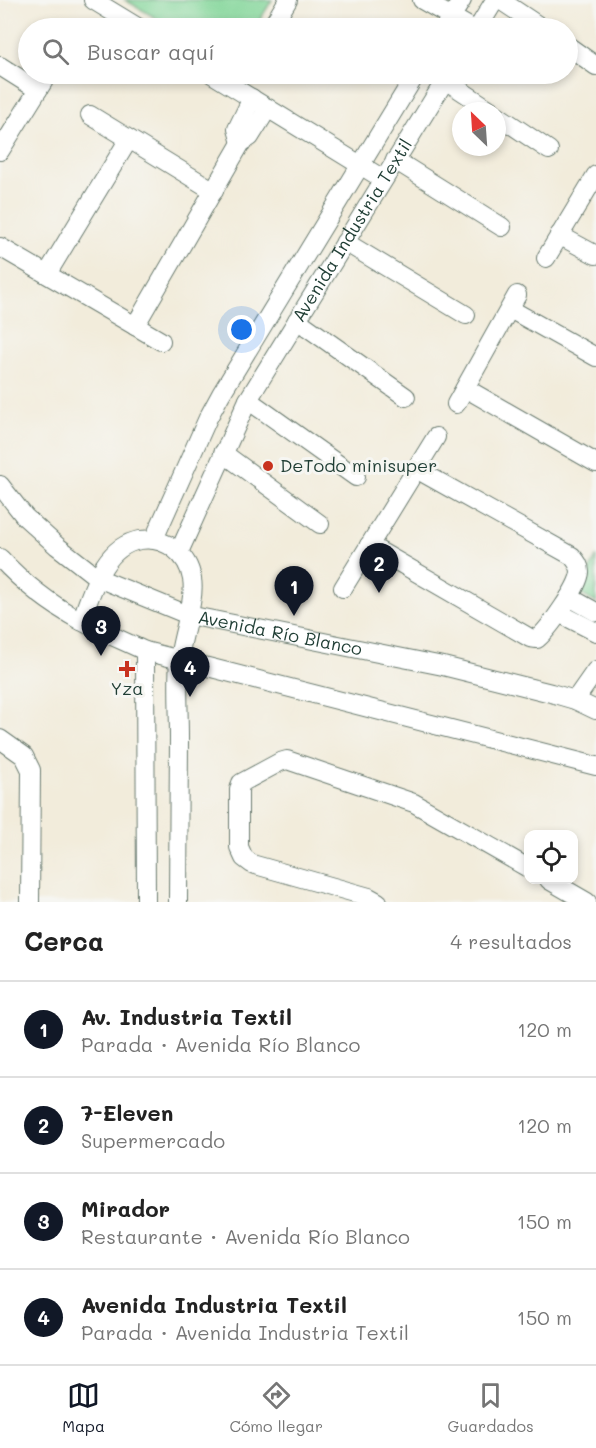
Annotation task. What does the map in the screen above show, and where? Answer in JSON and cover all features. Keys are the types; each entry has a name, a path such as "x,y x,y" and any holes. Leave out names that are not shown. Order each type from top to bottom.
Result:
{"street":[{"path":"93,0 123,18"},
{"path":"277,18 288,0"},
{"path":"422,0 442,18"},
{"path":"451,18 462,0"},
{"path":"485,18 498,0 526,18"},
{"path":"578,54 596,66"},
{"path":"0,66 18,77"},
{"path":"28,84 38,90"},
{"path":"0,151 42,84"},
{"path":"243,84 260,103 383,179"},
{"name":"Avenida Industria Textil","path":"154,540 220,394 410,84"},
{"name":"Avenida Industria Textil","path":"179,552 248,400 443,84"},
{"path":"456,84 480,102"},
{"path":"135,326 241,143 250,137 260,103"},
{"path":"90,115 214,191"},
{"path":"506,121 549,150"},
{"path":"47,274 129,139"},
{"path":"395,160 502,227"},
{"path":"546,258 596,175"},
{"path":"559,235 596,255"},
{"path":"345,242 466,315"},
{"path":"0,247 161,341"},
{"path":"596,357 514,302 461,396 596,463"},
{"path":"297,320 406,397"},
{"path":"248,400 357,477"},
{"path":"343,588 436,437"},
{"path":"223,453 320,525"},
{"path":"369,545 530,639 537,639 543,634 569,597 580,574 579,564 572,556 416,469"},
{"name":"Avenida Río Blanco","path":"0,485 33,524 98,578 188,615 443,666 551,693 575,700 596,710"},
{"path":"81,621 107,561 121,547 138,540 154,540 179,552 187,564 192,580 192,598 179,660 178,902"},
{"path":"0,558 12,572 45,598 81,621 145,651 596,766"},
{"path":"569,597 596,612"},
{"path":"559,613 596,632"},
{"path":"145,651 146,902"},
{"path":"575,700 596,670"},
{"path":"0,739 24,756 31,770 30,902"},
{"path":"378,902 369,897 252,864 244,858 239,847 238,790 241,783 287,760 414,803 524,866"},
{"path":"557,884 587,902"}],"green space":[{"path":"125,0 272,0 261,18 156,18"},
{"path":"596,556 596,603 577,592"}],"place":[{"name":"DeTodo minisuper","path":"268,466"},
{"name":"7-Eleven","path":"379,593"},
{"name":"Av. Industria Textil","path":"294,616"},
{"name":"Mirador","path":"101,656"},
{"name":"Yza","path":"127,669"},
{"name":"Avenida Industria Textil","path":"190,697"}]}
